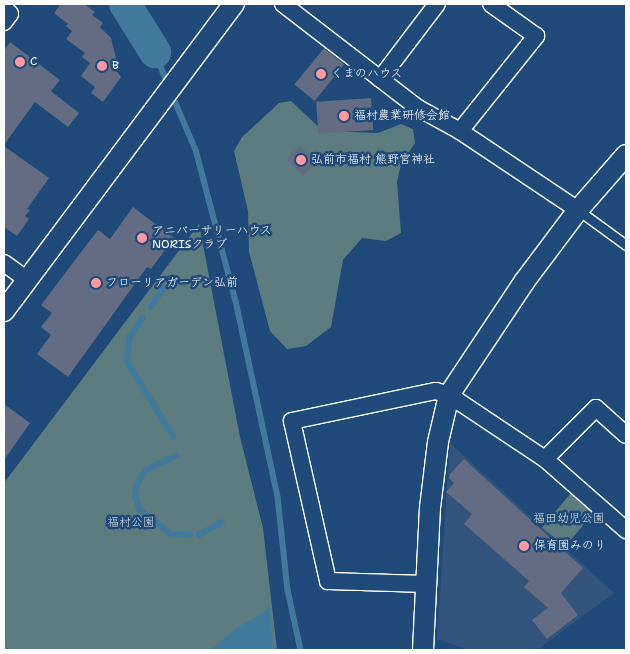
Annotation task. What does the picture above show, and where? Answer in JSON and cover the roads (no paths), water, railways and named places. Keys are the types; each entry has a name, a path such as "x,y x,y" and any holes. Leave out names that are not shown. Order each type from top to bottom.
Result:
{"street":[{"path":"4,311 234,4"},
{"path":"283,4 418,108 460,131 578,210"},
{"path":"380,79 437,4"},
{"path":"460,131 536,36 491,4"},
{"path":"4,7 10,14 4,22"},
{"path":"427,649 426,584 430,508 438,442 449,395 524,282 578,210 626,155"},
{"path":"4,263 27,280"},
{"path":"426,584 328,581 292,421 436,391 449,395 546,459 626,530"},
{"path":"546,459 596,408 626,435"}],"lane":[{"path":"578,210 626,245"}],"waterway":[{"path":"125,4 155,52"},
{"path":"155,52 168,85"},
{"path":"172,94 196,150 236,301 278,497 288,590 301,650"},
{"path":"151,307 163,289"},
{"path":"143,318 130,338 127,361 174,437"},
{"path":"177,456 145,471 136,489 136,498 140,509 171,534 190,535"},
{"path":"199,535 222,522"}],"place":[{"name":"C","path":"20,62"},
{"name":"B","path":"102,66"},
{"name":"くまのハウス","path":"321,74"},
{"name":"福村農業研修会館","path":"344,116"},
{"name":"弘前市福村 熊野宮神社","path":"301,160"},
{"name":"アニバーサリーハウス NORISクラブ","path":"142,238"},
{"name":"フローリアガーデン弘前","path":"96,283"},
{"name":"保育園みのり","path":"524,546"}],"park label":[{"name":"福田幼児公園","path":"569,519"},
{"name":"福村公園","path":"131,523"}]}
